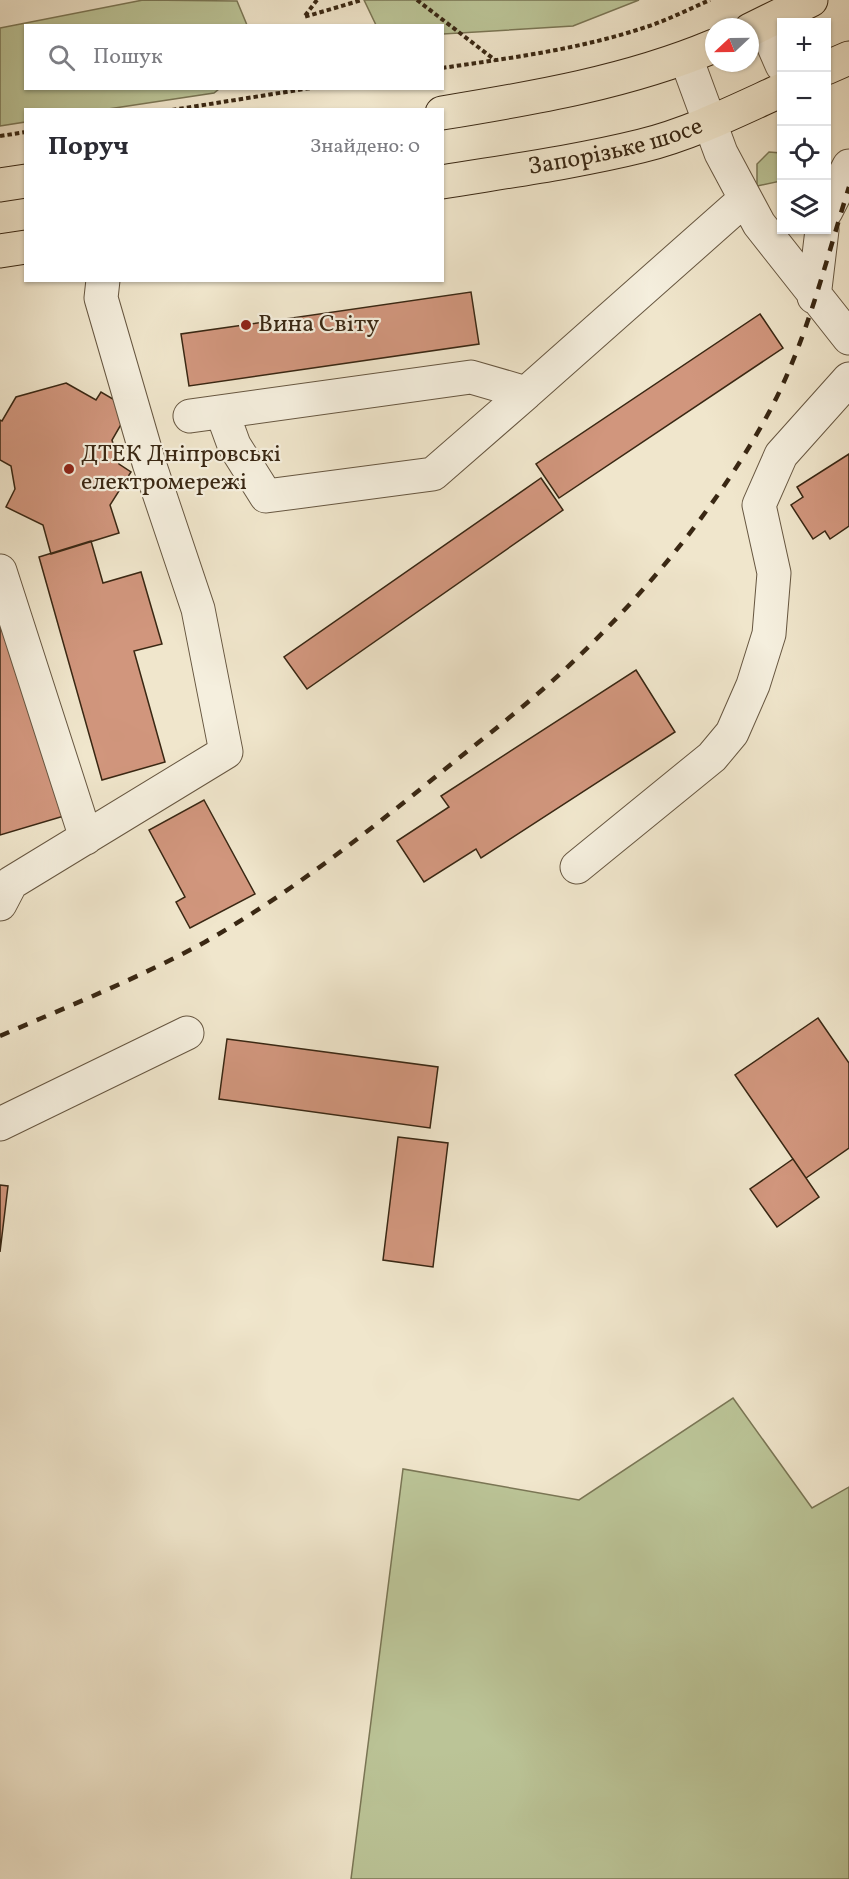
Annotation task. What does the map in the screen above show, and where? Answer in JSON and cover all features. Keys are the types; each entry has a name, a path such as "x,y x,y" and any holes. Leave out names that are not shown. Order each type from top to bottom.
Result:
{"main road":[{"path":"759,26 811,0"},
{"path":"444,113 543,96 700,52"},
{"path":"831,66 849,58"},
{"name":"Запорізьке шосе","path":"444,182 557,164 643,146 709,124 777,92"},
{"path":"0,185 24,181"},
{"path":"0,251 24,247"}],"street":[{"path":"759,30 777,57"},
{"path":"700,52 709,124 745,199 759,224 814,297 849,338"},
{"path":"831,197 849,166"},
{"path":"526,393 471,377 206,414 234,445 266,496 434,474 526,393 745,199"},
{"path":"814,297 822,234"},
{"path":"0,904 11,883 226,752 198,609 149,463 101,298 103,282"},
{"path":"577,867 712,757 732,733 753,685 769,634 774,573 759,505 781,455 849,379"},
{"path":"0,571 86,838"},
{"path":"0,1124 187,1033"}],"path":[{"path":"317,0 304,17 362,0"},
{"path":"417,0 496,60"},
{"path":"444,68 496,60 647,27 710,0"},
{"path":"185,108 298,90"},
{"path":"0,136 24,132"}],"green space":[{"path":"143,0 237,1 247,24 24,24 24,90 218,90 214,93 115,108 24,108 24,122 0,126 0,28"},
{"path":"364,0 639,0 573,26 444,34 444,24 376,24"},
{"path":"769,152 777,153 777,182 757,186 757,164"},
{"path":"733,1398 812,1508 849,1487 849,1879 351,1879 403,1469 579,1500"}],"building":[{"path":"471,292 479,344 189,386 181,334"},
{"path":"760,314 783,348 559,498 536,464"},
{"name":"ДТЕК Дніпровські електромережі","path":"66,383 96,400 101,392 130,409 112,440 119,464 131,472 110,505 119,533 51,554 43,525 6,507 15,489 11,466 0,460 0,420 2,421 16,397"},
{"path":"849,454 849,526 830,539 825,531 813,539 791,505 803,497 797,487"},
{"path":"541,478 563,510 307,689 284,657"},
{"path":"91,541 103,583 141,572 162,644 134,651 165,762 102,780 39,557"},
{"path":"0,621 64,816 0,835"},
{"path":"636,670 675,732 481,858 476,849 424,882 397,841 449,807 441,796"},
{"path":"204,800 255,894 190,928 176,902 185,897 149,830"},
{"path":"818,1018 849,1063 849,1148 806,1178 735,1075"},
{"path":"227,1039 438,1067 430,1128 219,1099"},
{"path":"398,1137 448,1143 433,1267 383,1260"},
{"path":"793,1159 819,1197 777,1227 750,1189"},
{"path":"0,1185 8,1186 0,1252"}],"railway":[{"path":"0,1036 155,968 236,924 296,884 411,797 545,688 578,657 682,544 748,449 781,389 793,361 823,274 849,187"}],"place":[{"name":"Вина Світу","path":"246,325"},
{"name":"ДТЕК Дніпровські електромережі","path":"69,469"}]}
